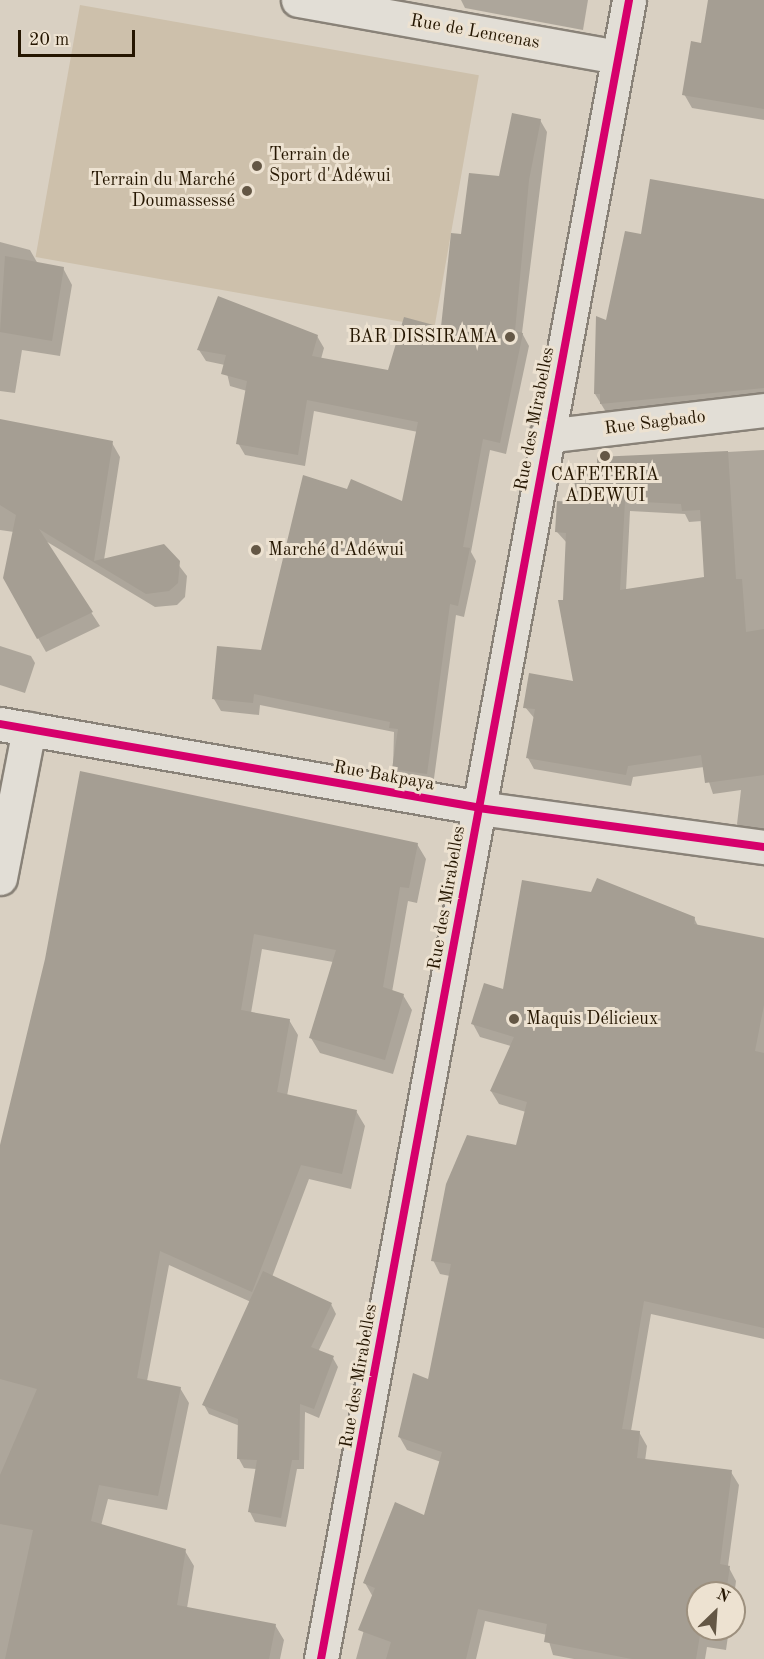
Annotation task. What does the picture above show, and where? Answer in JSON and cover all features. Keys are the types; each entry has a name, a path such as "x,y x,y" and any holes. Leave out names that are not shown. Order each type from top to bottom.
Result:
{"street":[{"name":"Rue de Lencenas","path":"298,0 617,57"},
{"name":"Rue des Mirabelles","path":"321,1659 546,436 629,0"},
{"name":"Rue Sagbado","path":"546,436 764,410"},
{"name":"Rue Bakpaya","path":"14,726 478,808 764,847"},
{"path":"0,878 14,726"}],"shaded area":[{"name":"Terrain de Sport d'Adéwui","path":"80,5 479,75 434,327 36,257"}],"building":[{"path":"708,0 764,0 764,109 682,95 691,41 701,43"},
{"path":"512,113 541,119 529,180 515,331 523,333 500,443 483,439 463,547 470,548 458,606 450,604 427,774 392,769 398,729 389,728 390,722 254,694 253,703 212,699 217,646 261,650 303,475 347,489 351,479 402,501 418,422 307,400 298,455 236,444 247,381 221,374 226,355 197,350 218,296 318,335 312,356 388,370 404,317 441,327 451,233 461,234 469,173 499,176"},
{"path":"650,179 764,199 764,388 600,404 600,394 594,394 596,316 606,320 625,231 641,234"},
{"path":"5,256 64,267 52,341 0,332"},
{"path":"0,419 113,441 94,561 164,544 180,561 178,583 169,591 146,594 39,529 93,612 37,639 3,578 16,515 0,505"},
{"path":"728,451 736,579 742,579 746,632 764,629 764,775 705,783 701,755 628,766 626,775 526,758 535,709 523,708 529,673 573,681 558,600 563,600 566,533 555,532 557,501 574,502 575,468 597,469 597,457","holes":["625,501 681,504 682,511 700,510 704,577 620,590"]},
{"path":"80,771 418,843 409,888 400,887 383,987 404,994 385,1060 309,1038 336,950 254,934 241,1010 290,1019 277,1092 357,1110 342,1174 301,1165 252,1292 160,1251 137,1378 181,1387 158,1496 99,1485 91,1521 186,1549 177,1605 276,1624 269,1659 5,1659 33,1530 0,1524 0,1475 37,1389 0,1379 0,1145 45,959"},
{"path":"597,878 695,917 694,924 764,938 764,1005 755,1051 764,1053 764,1328 644,1301 622,1429 640,1431 637,1458 732,1470 720,1564 730,1566 728,1581 686,1581 686,1641 699,1641 696,1659 632,1659 544,1642 547,1624 478,1609 466,1659 386,1659 391,1642 358,1630 375,1588 363,1583 395,1502 424,1515 442,1452 398,1437 413,1373 428,1379 451,1264 431,1261 446,1184 467,1135 516,1145 527,1102 490,1091 514,1037 471,1024 484,983 503,989 522,880 591,892"},
{"path":"263,1271 332,1303 311,1347 334,1356 314,1409 300,1404 299,1460 292,1460 281,1518 248,1512 257,1460 237,1459 238,1419 202,1405"}],"cycle path":[{"path":"321,1659 629,0"},
{"path":"0,724 479,808 764,847"}],"place":[{"name":"Terrain de Sport d'Adéwui","path":"257,166"},
{"name":"Terrain du Marché Doumassessé","path":"247,191"},
{"name":"BAR DISSIRAMA","path":"510,337"},
{"name":"CAFETERIA ADEWUI","path":"605,456"},
{"name":"Marché d'Adéwui","path":"256,550"},
{"name":"Maquis Délicieux","path":"514,1019"}]}
